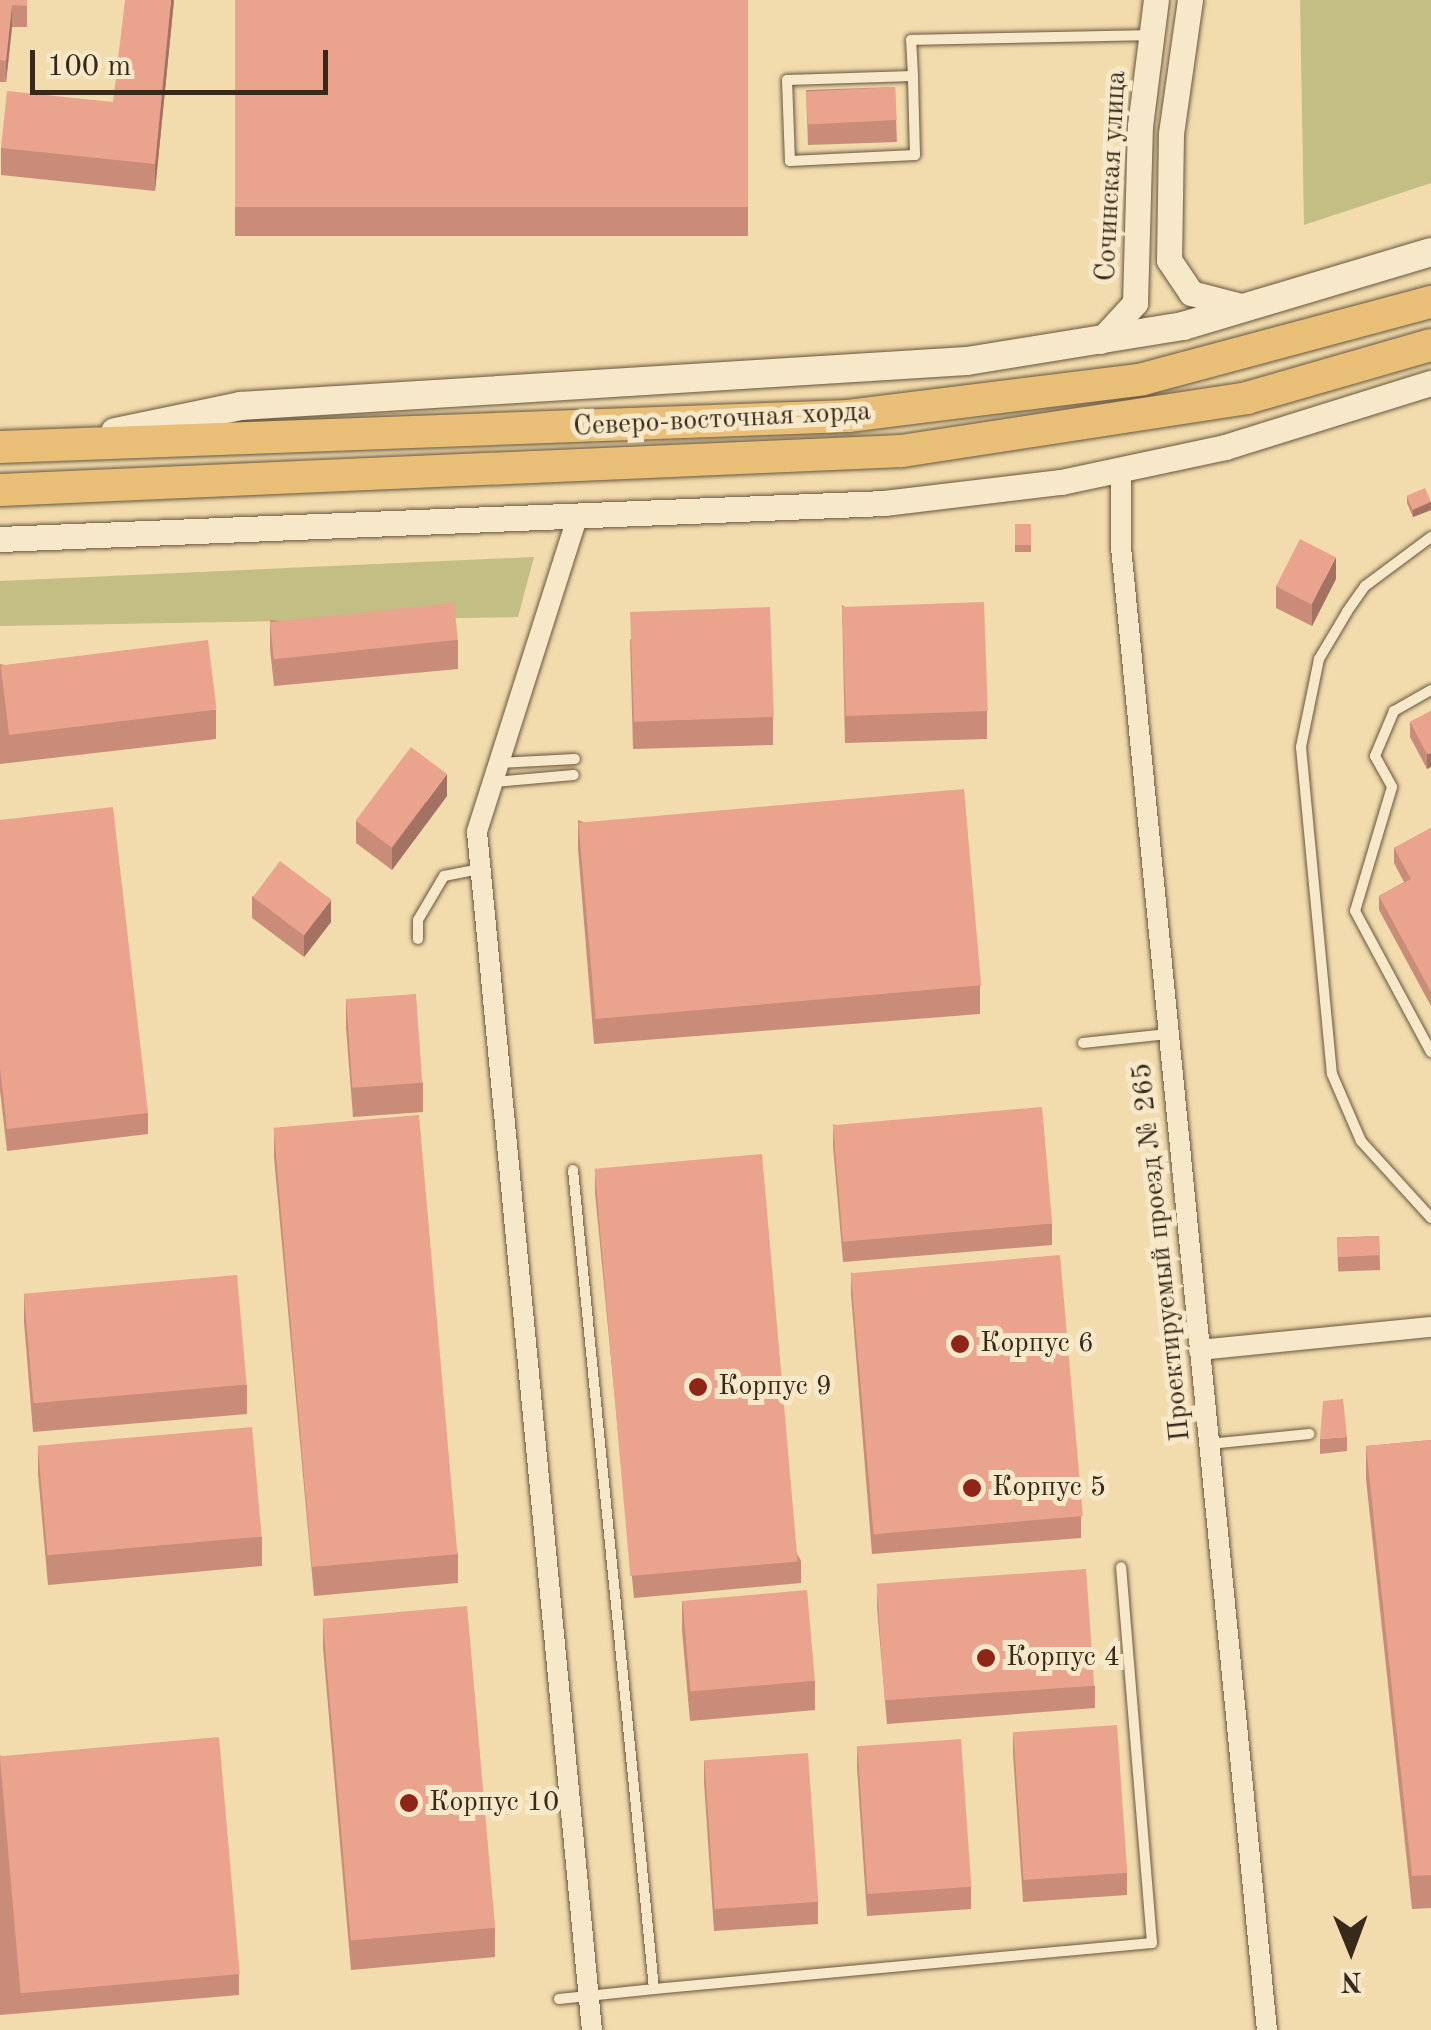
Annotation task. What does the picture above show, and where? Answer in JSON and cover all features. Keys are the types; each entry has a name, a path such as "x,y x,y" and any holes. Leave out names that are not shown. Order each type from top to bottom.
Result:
{"highway":[{"name":"Северо-восточная хорда","path":"0,447 848,416 1143,379 1431,302"},
{"name":"Северо-восточная хорда","path":"0,490 902,450 1247,398 1431,345"}],"main road":[{"path":"57,444 240,406 809,374 1100,341 1256,306 1431,252"}],"street":[{"name":"Сочинская улица","path":"1100,341 1135,302 1156,0"},
{"name":"Сочинская улица","path":"1190,0 1171,134 1169,260 1191,293 1214,305 1256,306"},
{"path":"0,535 577,518 884,503 1121,468 1431,383"},
{"name":"Проектируемый проезд № 265","path":"1121,468 1168,1034 1267,2030"},
{"path":"577,518 477,832 592,2030"},
{"path":"1199,1350 1431,1327"}],"lane":[{"path":"912,76 787,80 790,161 915,155 911,40 1151,35"},
{"path":"1431,537 1365,586 1347,612 1319,659 1302,748 1332,1074 1361,1140 1431,1218"},
{"path":"1431,690 1394,711 1375,756 1392,788 1355,911 1426,1032 1431,1052"},
{"path":"496,772 575,759"},
{"path":"496,772 574,775"},
{"path":"418,939 418,920 444,876 480,869"},
{"path":"1084,1043 1168,1034"},
{"path":"573,1170 654,1989"},
{"path":"1208,1444 1310,1434"},
{"path":"559,1999 1152,1943 1121,1567"}],"shaded area":[{"path":"1300,0 1431,0 1431,183 1304,225"},
{"path":"534,557 518,617 0,626 0,581"}],"building":[{"path":"0,0 27,0 27,6 12,5 6,61 0,60"},
{"path":"125,0 171,0 155,164 1,148 7,91 113,102"},
{"path":"235,0 748,0 748,207 235,207"},
{"path":"895,87 897,120 808,125 806,92"},
{"path":"1425,488 1431,502 1412,510 1407,496"},
{"path":"1015,524 1031,524 1031,545 1015,545"},
{"path":"1300,539 1336,557 1312,604 1276,586"},
{"path":"984,602 988,711 846,716 842,607"},
{"path":"454,603 458,640 274,659 270,622"},
{"path":"770,607 774,717 634,722 630,612"},
{"path":"208,640 217,709 9,735 1,665"},
{"path":"1431,711 1431,753 1427,754 1410,722"},
{"path":"411,747 447,774 392,848 356,820"},
{"path":"964,789 981,985 596,1019 578,823"},
{"path":"113,807 148,1113 7,1129 0,1068 0,820"},
{"path":"1431,828 1431,992 1379,896 1411,879 1394,848"},
{"path":"280,861 331,900 304,935 253,897"},
{"path":"416,994 422,1083 352,1088 346,999"},
{"path":"1042,1107 1052,1224 843,1242 833,1125"},
{"path":"419,1115 457,1554 312,1567 274,1128"},
{"name":"Корпус 9","path":"762,1154 798,1561 630,1576 595,1169"},
{"path":"1379,1236 1380,1255 1338,1257 1337,1238"},
{"path":"1060,1255 1083,1516 874,1534 851,1273"},
{"path":"237,1275 247,1385 33,1403 24,1294"},
{"path":"1343,1399 1347,1437 1320,1439 1323,1401"},
{"path":"252,1427 262,1537 47,1555 38,1446"},
{"path":"1431,1440 1431,1875 1412,1876 1366,1446"},
{"name":"Корпус 4","path":"1086,1569 1094,1686 885,1700 877,1584"},
{"path":"807,1590 815,1681 690,1692 682,1601"},
{"name":"Корпус 10","path":"467,1606 495,1928 351,1940 323,1619"},
{"path":"1117,1725 1127,1873 1024,1880 1013,1732"},
{"path":"219,1737 240,1974 21,1993 0,1756"},
{"path":"961,1739 971,1887 868,1894 857,1746"},
{"path":"808,1753 818,1902 715,1909 704,1760"}],"place":[{"name":"Корпус 6","path":"960,1344"},
{"name":"Корпус 9","path":"698,1387"},
{"name":"Корпус 5","path":"972,1488"},
{"name":"Корпус 4","path":"986,1658"},
{"name":"Корпус 10","path":"409,1803"}]}
